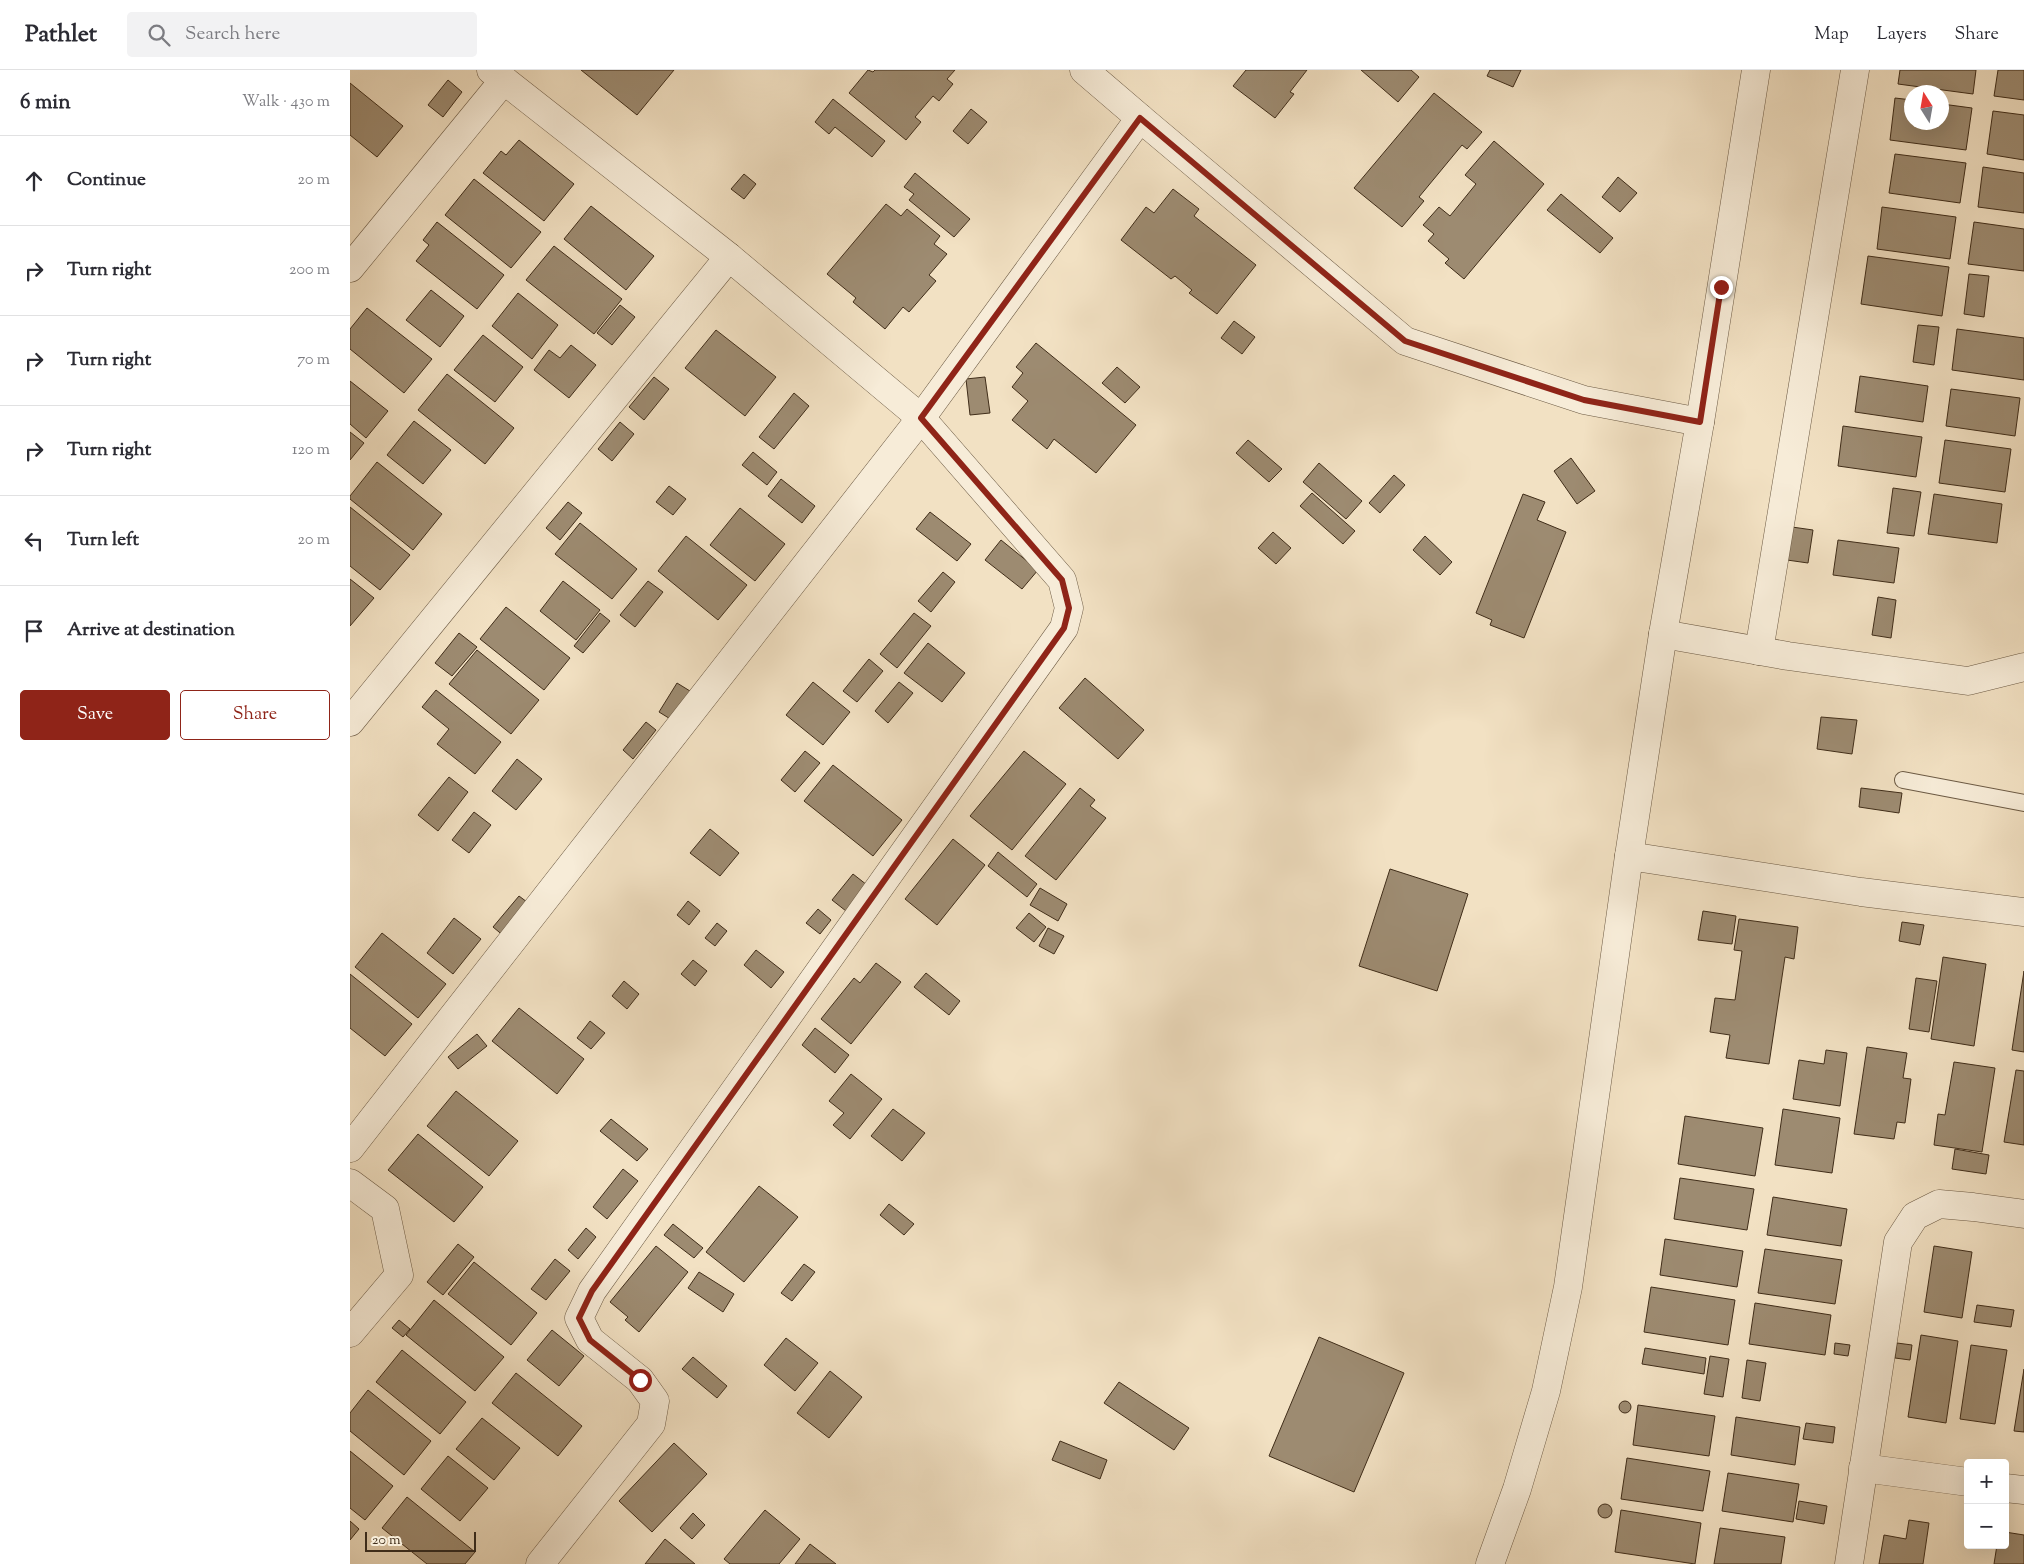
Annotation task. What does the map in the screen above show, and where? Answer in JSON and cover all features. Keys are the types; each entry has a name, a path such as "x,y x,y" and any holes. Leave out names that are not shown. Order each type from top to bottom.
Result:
{"street":[{"path":"1084,70 1405,341 1584,400 1700,422"},
{"path":"1490,1564 1517,1489 1546,1391 1568,1286 1629,856 1663,634 1700,422 1756,70"},
{"path":"1759,651 1855,70"},
{"path":"350,268 497,75 729,257 921,418 1062,580 1069,608 1064,628 592,1291 579,1318 590,1340 640,1380 655,1401 651,1424 540,1564"},
{"path":"350,1148 921,418 1140,118"},
{"path":"350,722 729,257"},
{"path":"1663,634 1759,651 1968,681 2024,667"},
{"path":"1629,856 1861,892 2024,912"},
{"path":"350,1183 385,1209 398,1275 350,1332"},
{"path":"1849,1564 1898,1242 1915,1216 1939,1204 2024,1214"},
{"path":"1863,1468 1964,1481"},
{"path":"2009,1488 2024,1490"}],"lane":[{"path":"1903,780 2024,803"}],"building":[{"path":"581,70 674,70 637,115"},
{"path":"868,70 873,72 875,70 955,70 947,79 953,84 939,101 933,96 915,117 921,122 906,140 849,93"},
{"path":"1246,70 1307,70 1290,92 1294,94 1275,118 1233,86"},
{"path":"1361,70 1411,70 1419,77 1398,102"},
{"path":"1490,70 1521,70 1513,87 1487,76"},
{"path":"1900,70 1976,70 1973,94 1949,91 1949,85 1898,84"},
{"path":"1998,70 2024,70 2024,100 1994,96"},
{"path":"448,80 462,92 443,117 428,105"},
{"path":"350,83 403,126 377,157 350,135"},
{"path":"1434,93 1482,132 1467,149 1462,145 1419,197 1424,201 1402,227 1354,188"},
{"path":"1895,98 1904,99 1904,130 1949,130 1949,105 1972,108 1966,150 1890,140"},
{"path":"833,99 885,141 872,157 835,127 829,134 815,122"},
{"path":"971,109 987,122 968,144 953,131"},
{"path":"1993,111 2024,115 2024,160 1987,154"},
{"path":"519,140 574,184 544,221 483,173 501,151 506,155"},
{"path":"1494,141 1544,184 1464,279 1445,263 1449,259 1428,241 1434,234 1423,225 1439,207 1450,216 1476,184 1465,175"},
{"path":"1895,154 1966,163 1960,203 1889,193"},
{"path":"1983,167 2024,173 2024,213 1978,207"},
{"path":"915,173 970,219 954,237 909,200 914,194 904,187"},
{"path":"744,174 756,184 744,199 731,189"},
{"path":"1618,177 1637,193 1620,212 1602,197"},
{"path":"474,179 541,232 511,268 445,215"},
{"path":"1173,189 1199,209 1194,216 1256,265 1217,314 1189,293 1192,290 1175,276 1171,279 1121,240 1146,207 1154,213"},
{"path":"1561,194 1613,238 1600,253 1547,210"},
{"path":"886,204 901,216 907,209 940,236 934,244 947,254 929,275 936,281 909,312 903,307 885,329 853,302 856,298 827,274"},
{"path":"591,206 654,256 626,290 564,239"},
{"path":"1882,207 1956,217 1950,259 1877,249"},
{"path":"437,222 504,275 477,309 416,261 429,245 423,240"},
{"path":"1974,222 2024,229 2024,271 1968,264"},
{"path":"554,246 622,299 594,334 526,280"},
{"path":"1868,256 1949,267 1942,316 1861,304"},
{"path":"1969,274 1989,276 1984,317 1964,314"},
{"path":"431,290 464,316 440,347 406,320"},
{"path":"518,293 558,325 532,359 492,326"},
{"path":"620,305 635,317 612,345 597,333"},
{"path":"367,308 432,359 404,393 350,349 350,329"},
{"path":"1234,321 1255,337 1242,354 1221,338"},
{"path":"1918,325 1939,327 1934,365 1913,362"},
{"path":"1957,329 2024,338 2024,380 1952,370"},
{"path":"716,330 776,377 745,416 685,368"},
{"path":"483,335 523,367 495,402 454,370"},
{"path":"1036,343 1136,425 1096,473 1054,439 1047,449 1012,420 1028,401 1012,387 1023,373 1016,367"},
{"path":"571,345 596,365 569,398 534,370 549,350 560,358"},
{"path":"1117,367 1140,387 1125,403 1102,383"},
{"path":"447,374 514,428 485,464 418,410"},
{"path":"1860,376 1928,386 1923,422 1855,412"},
{"path":"654,377 669,389 644,420 629,407"},
{"path":"985,377 990,413 970,415 966,379"},
{"path":"350,381 388,411 366,438 350,424"},
{"path":"1951,389 2020,398 2015,436 1946,426"},
{"path":"794,393 809,406 774,449 759,437"},
{"path":"414,421 451,450 423,484 387,455"},
{"path":"620,422 634,434 612,461 598,449"},
{"path":"1843,426 1922,437 1916,477 1838,466"},
{"path":"350,432 364,443 350,460"},
{"path":"1248,440 1282,469 1269,482 1236,453"},
{"path":"1945,440 2011,449 2005,492 1939,483"},
{"path":"753,452 777,472 767,485 742,465"},
{"path":"1571,458 1595,491 1577,504 1554,471"},
{"path":"377,462 442,514 413,550 350,499 350,496"},
{"path":"1319,463 1362,501 1346,519 1303,482"},
{"path":"1394,475 1405,485 1380,513 1369,503"},
{"path":"781,479 815,506 802,523 768,496"},
{"path":"669,486 686,499 673,515 656,502"},
{"path":"1893,488 1921,492 1914,536 1887,533"},
{"path":"1312,493 1355,531 1343,544 1300,506"},
{"path":"1523,494 1545,502 1537,520 1566,532 1524,638 1490,625 1492,620 1476,613"},
{"path":"1934,494 2002,504 1997,543 1928,534"},
{"path":"568,502 582,513 560,540 546,528"},
{"path":"350,507 410,555 380,590 350,566"},
{"path":"740,508 785,544 755,581 710,545"},
{"path":"930,512 971,544 957,561 916,529"},
{"path":"580,523 637,569 612,599 555,554"},
{"path":"1792,527 1813,530 1808,563 1787,560"},
{"path":"1273,532 1291,548 1276,564 1258,548"},
{"path":"686,536 747,585 718,620 658,571"},
{"path":"1425,536 1452,562 1440,575 1413,550"},
{"path":"1001,540 1038,570 1022,589 985,560"},
{"path":"1838,540 1899,548 1894,583 1833,575"},
{"path":"943,572 955,582 931,612 918,601"},
{"path":"350,579 374,598 350,626"},
{"path":"563,581 600,610 576,640 540,611"},
{"path":"648,581 663,592 635,627 620,615"},
{"path":"1878,597 1896,600 1891,638 1872,635"},
{"path":"506,607 570,658 544,690 480,639"},
{"path":"600,613 610,621 583,653 574,646"},
{"path":"914,613 931,626 897,668 880,654"},
{"path":"459,633 477,647 452,676 435,663"},
{"path":"928,643 965,673 942,702 904,673"},
{"path":"477,650 539,700 511,734 449,684"},
{"path":"869,659 883,671 857,702 843,691"},
{"path":"1085,678 1144,730 1118,759 1059,708"},
{"path":"813,682 850,712 823,745 786,715"},
{"path":"899,682 913,693 888,723 875,711"},
{"path":"677,683 690,691 672,720 659,712"},
{"path":"436,690 501,742 475,774 437,744 449,729 422,707"},
{"path":"1821,717 1857,720 1852,754 1817,749"},
{"path":"646,722 656,730 633,759 623,750"},
{"path":"805,751 820,763 795,792 781,780"},
{"path":"1024,751 1066,784 1012,850 970,816"},
{"path":"517,759 542,779 516,810 492,791"},
{"path":"833,765 902,820 873,856 804,801"},
{"path":"449,777 468,792 438,831 418,815"},
{"path":"1080,788 1095,800 1090,806 1106,818 1056,880 1025,856"},
{"path":"1861,788 1902,793 1899,813 1859,807"},
{"path":"474,812 491,825 469,853 452,840"},
{"path":"710,829 739,853 720,876 690,853"},
{"path":"953,839 985,865 937,925 905,899"},
{"path":"998,852 1037,884 1027,897 988,866"},
{"path":"1390,869 1468,894 1437,991 1359,966"},
{"path":"853,874 867,885 846,911 832,900"},
{"path":"1040,888 1067,904 1058,921 1030,905"},
{"path":"519,896 531,905 505,937 493,927"},
{"path":"688,901 700,911 689,925 677,915"},
{"path":"818,909 831,920 820,934 806,923"},
{"path":"1703,911 1736,916 1732,944 1698,940"},
{"path":"1029,913 1046,927 1034,942 1016,928"},
{"path":"454,918 481,939 453,974 427,953"},
{"path":"1739,919 1798,927 1794,959 1785,957 1769,1064 1726,1058 1730,1035 1710,1032 1715,998 1735,1000 1742,951 1734,950"},
{"path":"1902,922 1924,925 1920,945 1899,941"},
{"path":"717,923 727,931 715,946 705,938"},
{"path":"1048,928 1064,936 1054,954 1039,946"},
{"path":"382,933 446,984 418,1018 355,967"},
{"path":"756,950 784,972 771,988 744,965"},
{"path":"1943,957 1986,964 1974,1046 1931,1039"},
{"path":"693,960 707,971 695,986 681,974"},
{"path":"876,963 901,982 851,1044 821,1019 854,978 860,983"},
{"path":"2024,971 2024,1052 2012,1050"},
{"path":"926,973 960,1001 949,1015 914,987"},
{"path":"350,974 412,1024 385,1056 350,1028"},
{"path":"1916,978 1937,981 1929,1032 1909,1029"},
{"path":"624,981 639,994 627,1009 612,996"},
{"path":"519,1008 584,1059 557,1094 492,1041"},
{"path":"590,1021 605,1033 591,1049 577,1038"},
{"path":"815,1028 849,1055 835,1073 802,1045"},
{"path":"477,1034 487,1046 458,1069 448,1057"},
{"path":"1867,1047 1907,1053 1903,1078 1911,1079 1905,1123 1897,1122 1894,1139 1854,1134"},
{"path":"1826,1050 1847,1053 1840,1106 1793,1099 1799,1060 1824,1064"},
{"path":"1954,1062 1995,1068 1982,1152 1934,1145 1938,1114 1945,1115"},
{"path":"2016,1070 2024,1071 2024,1145 2004,1142"},
{"path":"851,1074 882,1099 850,1139 833,1125 844,1113 829,1101"},
{"path":"456,1091 518,1141 489,1176 427,1126"},
{"path":"893,1109 925,1133 902,1161 871,1136"},
{"path":"1783,1109 1840,1118 1832,1173 1775,1165"},
{"path":"1685,1116 1763,1128 1755,1176 1678,1164"},
{"path":"611,1119 648,1149 637,1161 600,1131"},
{"path":"418,1134 483,1187 454,1222 388,1170"},
{"path":"1955,1149 1989,1155 1986,1174 1952,1169"},
{"path":"623,1169 638,1181 607,1219 593,1207"},
{"path":"1680,1178 1754,1189 1747,1230 1674,1219"},
{"path":"759,1186 798,1217 744,1282 706,1252"},
{"path":"1773,1197 1847,1209 1841,1246 1767,1235"},
{"path":"889,1204 914,1224 904,1235 880,1215"},
{"path":"673,1224 703,1248 694,1258 664,1235"},
{"path":"586,1228 596,1237 578,1259 568,1250"},
{"path":"1665,1239 1743,1251 1737,1287 1660,1275"},
{"path":"458,1244 474,1257 443,1295 427,1282"},
{"path":"656,1246 688,1272 639,1332 625,1320 628,1317 610,1302"},
{"path":"1934,1246 1972,1252 1962,1318 1924,1312"},
{"path":"1765,1249 1842,1260 1835,1304 1758,1293"},
{"path":"555,1259 570,1271 546,1300 531,1289"},
{"path":"474,1262 537,1313 511,1345 448,1294"},
{"path":"804,1264 815,1272 792,1301 781,1293"},
{"path":"699,1272 734,1294 723,1312 688,1288"},
{"path":"1651,1287 1735,1300 1728,1345 1644,1332"},
{"path":"434,1300 504,1357 475,1391 406,1335"},
{"path":"1755,1303 1831,1315 1825,1355 1749,1344"},
{"path":"1977,1305 2014,1310 2011,1327 1974,1322"},
{"path":"399,1320 410,1329 403,1337 392,1328"},
{"path":"552,1330 584,1356 559,1386 527,1360"},
{"path":"1921,1335 1958,1341 1946,1423 1908,1417"},
{"path":"1319,1337 1404,1373 1354,1492 1269,1456"},
{"path":"786,1338 818,1363 795,1391 764,1365"},
{"path":"1835,1343 1850,1345 1848,1356 1834,1354"},
{"path":"1897,1343 1912,1345 1910,1360 1895,1358"},
{"path":"1971,1345 2007,1350 1995,1424 1960,1419"},
{"path":"1645,1348 1706,1358 1704,1374 1642,1364"},
{"path":"402,1350 466,1402 440,1434 376,1382"},
{"path":"1710,1356 1729,1359 1723,1397 1704,1394"},
{"path":"693,1357 727,1386 717,1398 682,1369"},
{"path":"1747,1360 1766,1363 1760,1401 1742,1398"},
{"path":"2024,1369 2024,1432 2014,1431"},
{"path":"830,1371 862,1397 829,1438 797,1413"},
{"path":"516,1373 582,1426 558,1456 492,1403"},
{"path":"1119,1382 1189,1428 1174,1450 1104,1403"},
{"path":"368,1390 431,1441 404,1475 350,1431 350,1413"},
{"path":"1623,1401 1627,1401 1631,1407 1627,1413 1623,1413 1619,1409 1619,1405"},
{"path":"1638,1405 1715,1416 1709,1456 1633,1445"},
{"path":"1736,1417 1800,1427 1795,1465 1731,1455"},
{"path":"482,1418 520,1448 494,1480 456,1449"},
{"path":"1806,1423 1835,1427 1833,1443 1803,1439"},
{"path":"1060,1441 1107,1460 1100,1479 1052,1460"},
{"path":"674,1443 707,1474 652,1532 619,1501"},
{"path":"350,1451 393,1486 365,1520 350,1508"},
{"path":"448,1456 488,1488 460,1521 421,1489"},
{"path":"1627,1458 1710,1471 1703,1511 1621,1499"},
{"path":"1728,1473 1799,1484 1793,1522 1722,1511"},
{"path":"407,1497 475,1552 465,1564 427,1564 382,1528"},
{"path":"1799,1501 1827,1506 1824,1524 1796,1519"},
{"path":"1605,1504 1610,1506 1612,1511 1610,1516 1605,1518 1600,1516 1598,1511 1600,1506"},
{"path":"765,1510 800,1539 779,1564 730,1564 724,1559"},
{"path":"1621,1510 1701,1523 1695,1564 1615,1552"},
{"path":"693,1513 705,1525 692,1539 680,1528"},
{"path":"1909,1520 1929,1523 1923,1564 1879,1564 1884,1535 1906,1539"},
{"path":"350,1521 359,1529 350,1540"},
{"path":"1720,1528 1785,1537 1781,1564 1714,1564"},
{"path":"2009,1533 2024,1535 2024,1564 1994,1564 1996,1549 2009,1549"},
{"path":"665,1539 695,1564 645,1564"},
{"path":"810,1544 836,1564 795,1564"}],"route":[{"path":"640,1380 590,1340 579,1318 592,1291 1064,628 1069,608 1062,580 921,418 1140,118 1405,341 1584,400 1700,422 1721,287"}]}
